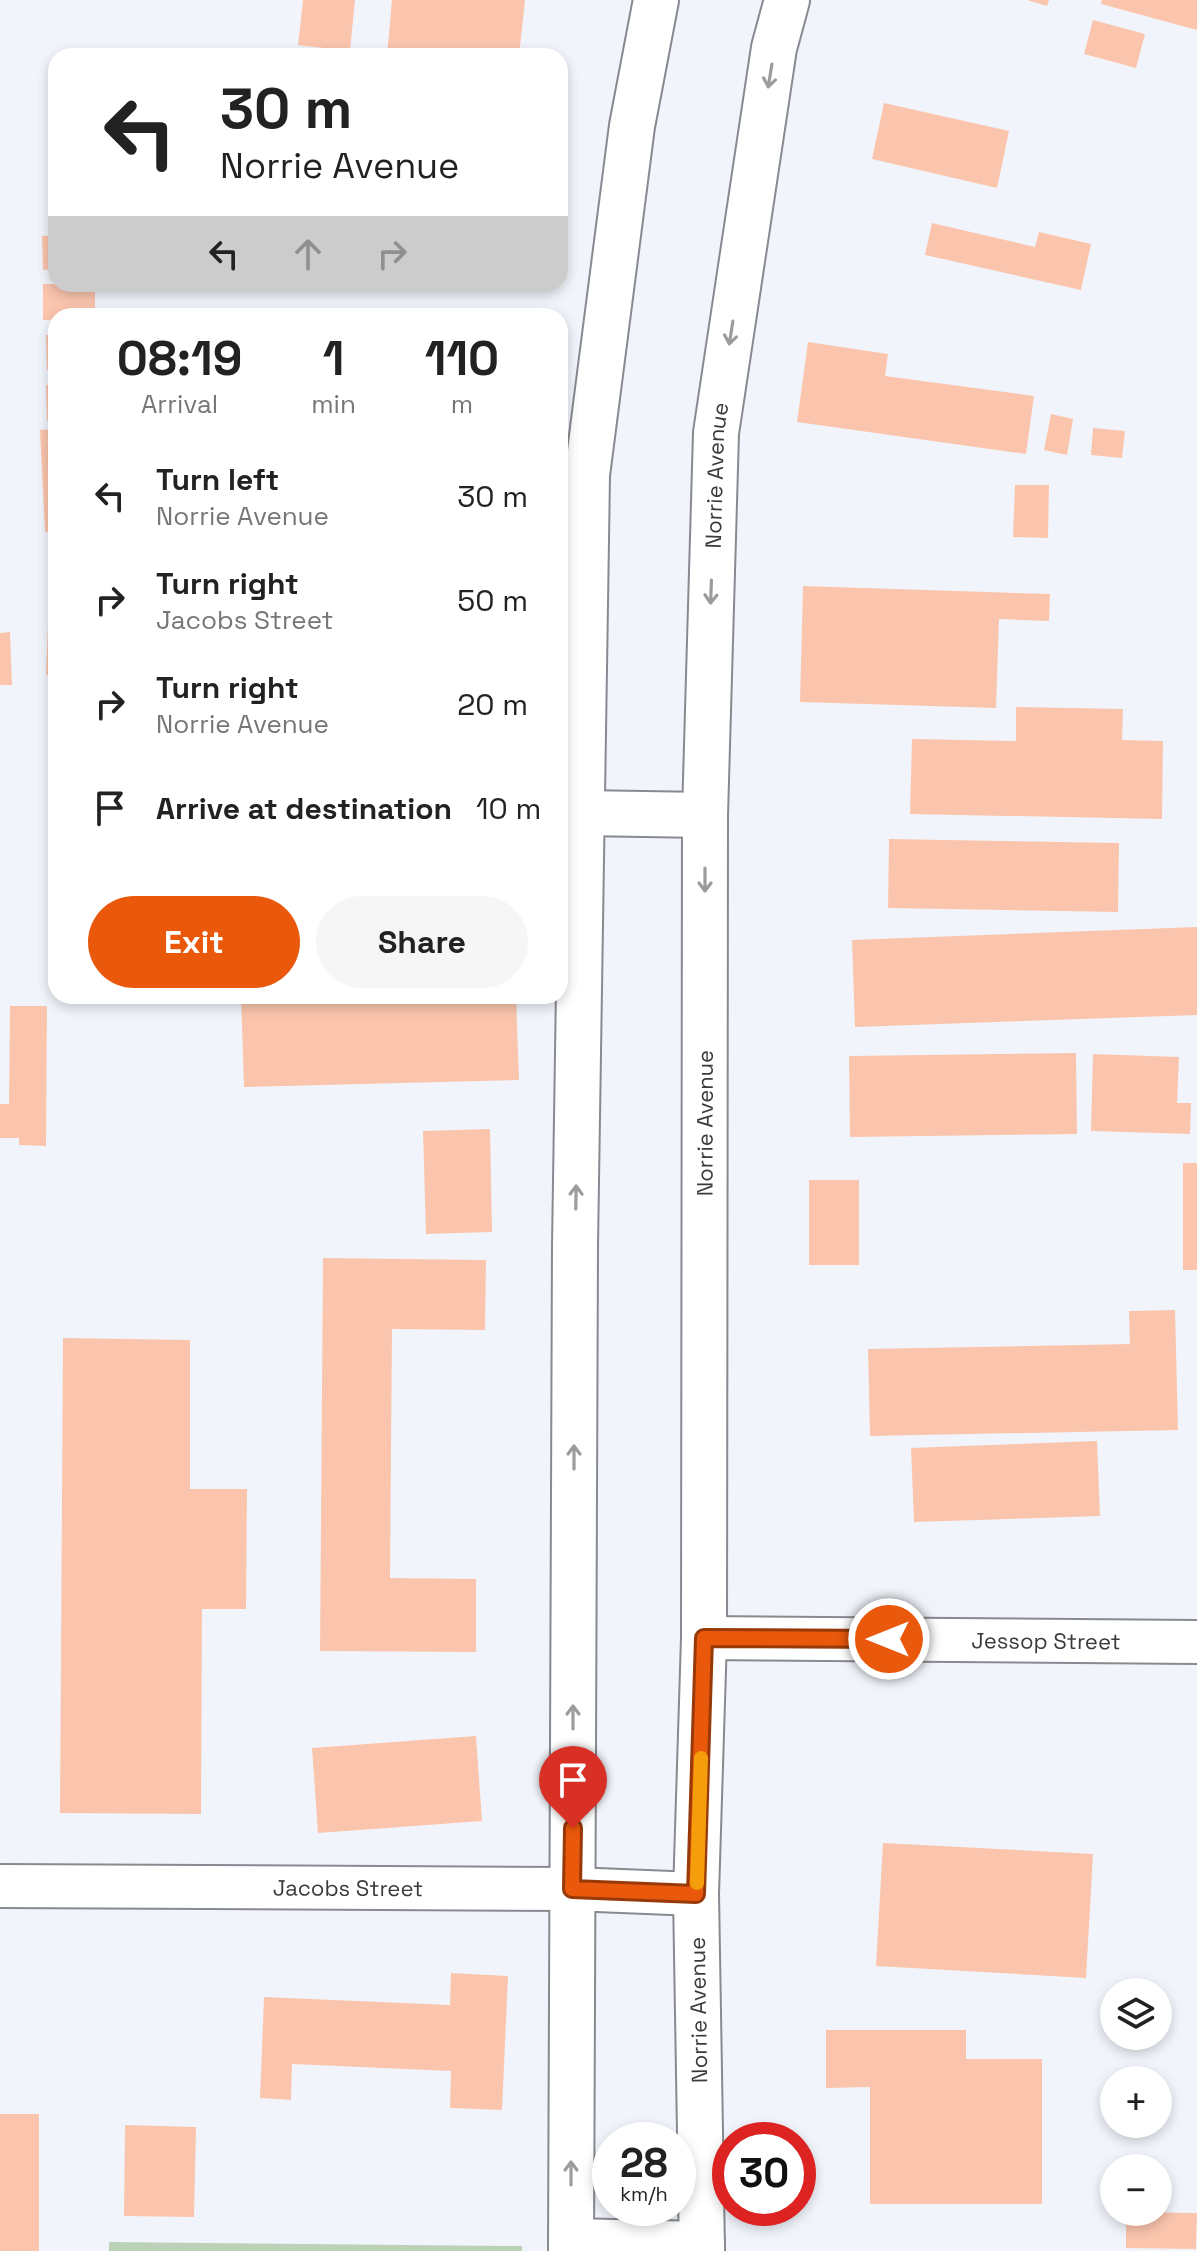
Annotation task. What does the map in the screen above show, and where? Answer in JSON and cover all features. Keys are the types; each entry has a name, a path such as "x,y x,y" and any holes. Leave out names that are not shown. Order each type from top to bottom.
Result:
{"main road":[{"path":"656,0 632,126 587,475 575,1246 571,2246 702,2248"},
{"name":"Norrie Avenue","path":"702,2248 696,1894 704,1638 705,815 716,433 774,48 787,0"},
{"path":"582,813 705,815"}],"street":[{"name":"Jessop Street","path":"704,1638 1197,1642"},
{"name":"Jacobs Street","path":"0,1886 572,1889 696,1894"}],"green space":[{"path":"109,2242 522,2246 522,2251 109,2251"}],"building":[{"path":"303,0 355,0 350,48 298,45"},
{"path":"392,0 525,0 520,48 388,48"},
{"path":"1027,0 1049,0 1047,6"},
{"path":"1102,0 1197,0 1197,30 1101,4"},
{"path":"1093,20 1145,34 1136,68 1084,54"},
{"path":"884,103 1009,131 997,188 872,159"},
{"path":"932,223 1035,247 1039,232 1091,244 1081,290 925,255"},
{"path":"42,236 48,236 48,270 43,270"},
{"path":"43,284 48,284 48,292 95,292 95,308 48,308 48,320 43,320"},
{"path":"46,335 48,335 48,370"},
{"path":"808,342 888,354 885,376 1034,396 1026,454 797,422"},
{"path":"46,385 48,385 48,421"},
{"path":"1051,414 1073,419 1067,455 1044,450"},
{"path":"1093,428 1125,431 1122,458 1091,455"},
{"path":"40,430 48,430 48,532 45,532"},
{"path":"1015,485 1049,485 1048,538 1013,537"},
{"path":"803,586 1050,594 1049,621 999,619 996,708 800,702"},
{"path":"48,624 48,675 46,675"},
{"path":"10,632 12,685 0,685 0,633"},
{"path":"1016,707 1123,709 1122,740 1163,741 1162,819 910,814 912,739 1016,741"},
{"path":"889,839 1119,843 1118,912 888,908"},
{"path":"1197,927 1197,1015 855,1027 852,940"},
{"path":"241,1004 516,1004 519,1080 244,1087"},
{"path":"10,1006 47,1006 46,1146 19,1145 19,1138 0,1138 0,1104 9,1104"},
{"path":"1076,1053 1077,1134 850,1137 849,1056"},
{"path":"1093,1054 1179,1057 1177,1103 1191,1103 1190,1134 1091,1131"},
{"path":"490,1129 492,1232 426,1234 423,1131"},
{"path":"1183,1163 1197,1163 1197,1270 1183,1270"},
{"path":"809,1180 859,1180 859,1265 809,1265"},
{"path":"323,1258 486,1260 485,1330 392,1329 390,1578 476,1579 476,1652 320,1651"},
{"path":"1175,1310 1178,1430 870,1436 868,1349 1130,1344 1129,1311"},
{"path":"63,1338 190,1340 190,1489 247,1489 246,1609 202,1609 201,1814 60,1813"},
{"path":"1097,1441 1100,1516 914,1522 911,1448"},
{"path":"476,1736 482,1821 318,1833 312,1748"},
{"path":"883,1843 1093,1854 1086,1978 876,1966"},
{"path":"451,1973 508,1976 502,2110 450,2108 451,2071 292,2064 291,2100 260,2098 264,1997 450,2005"},
{"path":"826,2030 966,2030 966,2059 1042,2059 1042,2204 870,2204 870,2087 826,2088"},
{"path":"0,2114 39,2114 39,2251 0,2251"},
{"path":"125,2125 196,2127 194,2217 124,2216"},
{"path":"1172,2213 1197,2213 1196,2249 1126,2248 1126,2226 1172,2226"}],"slow traffic":[{"path":"697,1883 701,1758"}],"route":[{"path":"573,1828 572,1889 696,1894 704,1638 889,1639"}]}
